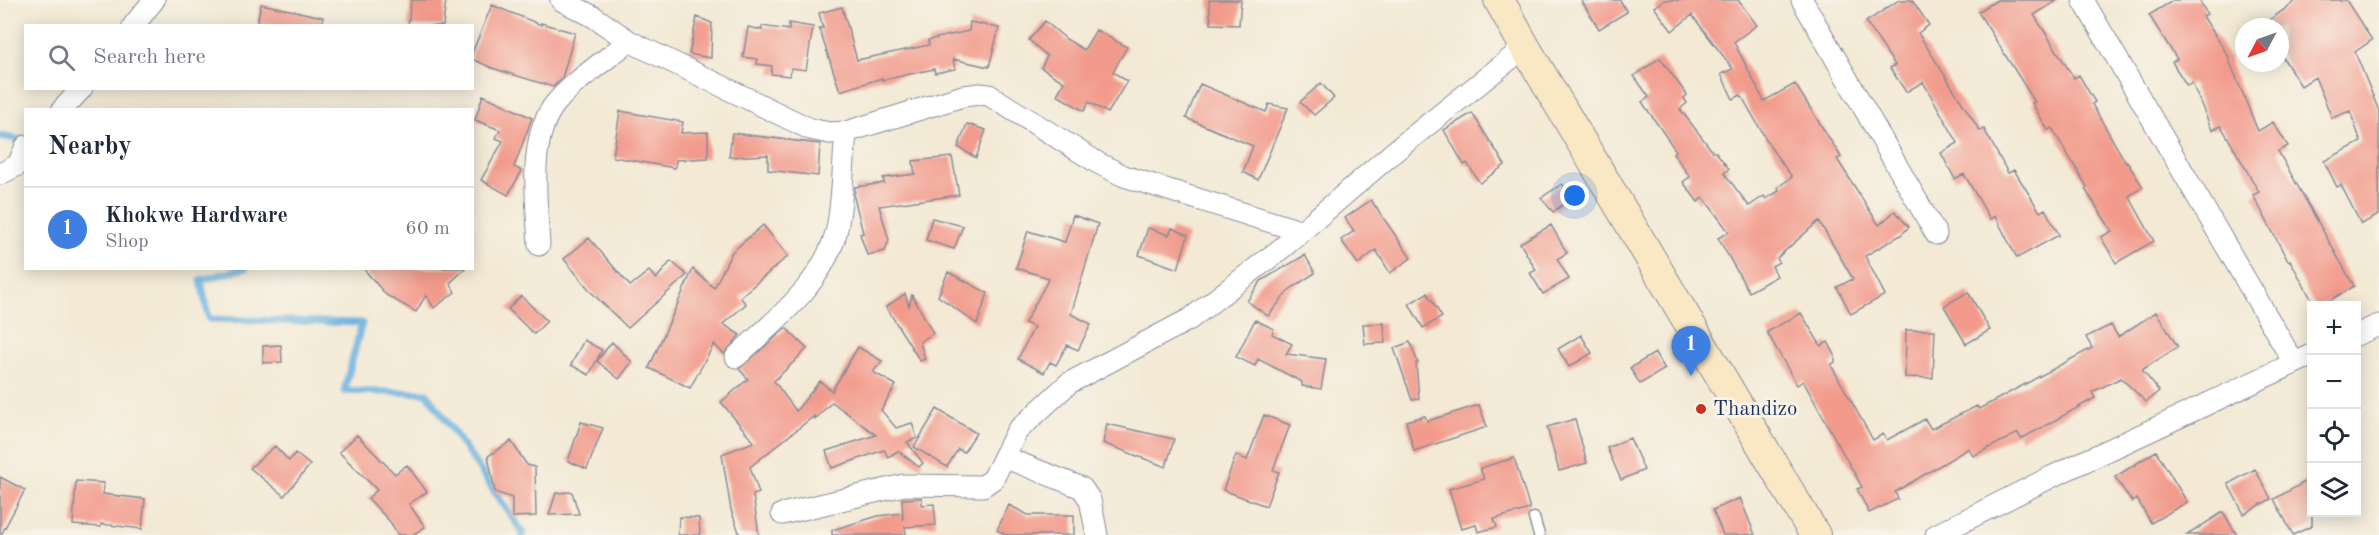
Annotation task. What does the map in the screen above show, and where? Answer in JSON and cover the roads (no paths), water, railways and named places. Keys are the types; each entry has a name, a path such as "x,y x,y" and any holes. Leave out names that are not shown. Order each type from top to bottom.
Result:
{"main road":[{"path":"1499,0 1815,535"}],"street":[{"path":"135,24 153,0"},
{"path":"561,0 594,17 629,41 810,129 829,133 846,132 963,96 980,93 989,95 1098,163 1124,176 1300,231"},
{"path":"1936,535 2051,477 2303,359 2083,0"},
{"path":"1804,1 1936,234"},
{"path":"539,245 536,167 543,125 559,101 629,41"},
{"path":"782,513 904,485 983,486 993,479 1017,431 1069,383 1190,319 1282,248 1395,151 1525,47"},
{"path":"64,108 80,90"},
{"path":"736,357 800,296 825,261 837,228 846,132"},
{"path":"0,174 18,165 24,151"},
{"path":"2361,333 2379,325"},
{"path":"1004,457 1082,488 1090,500 1097,535"}],"lane":[{"path":"1534,518 1539,535"}],"waterway":[{"path":"0,136 24,141"},
{"path":"238,270 201,280 209,319 362,323 344,391 427,393 523,533 522,535"}],"place":[{"name":"Khokwe Hardware","path":"1691,376"},
{"name":"Thandizo","path":"1701,409"}]}
